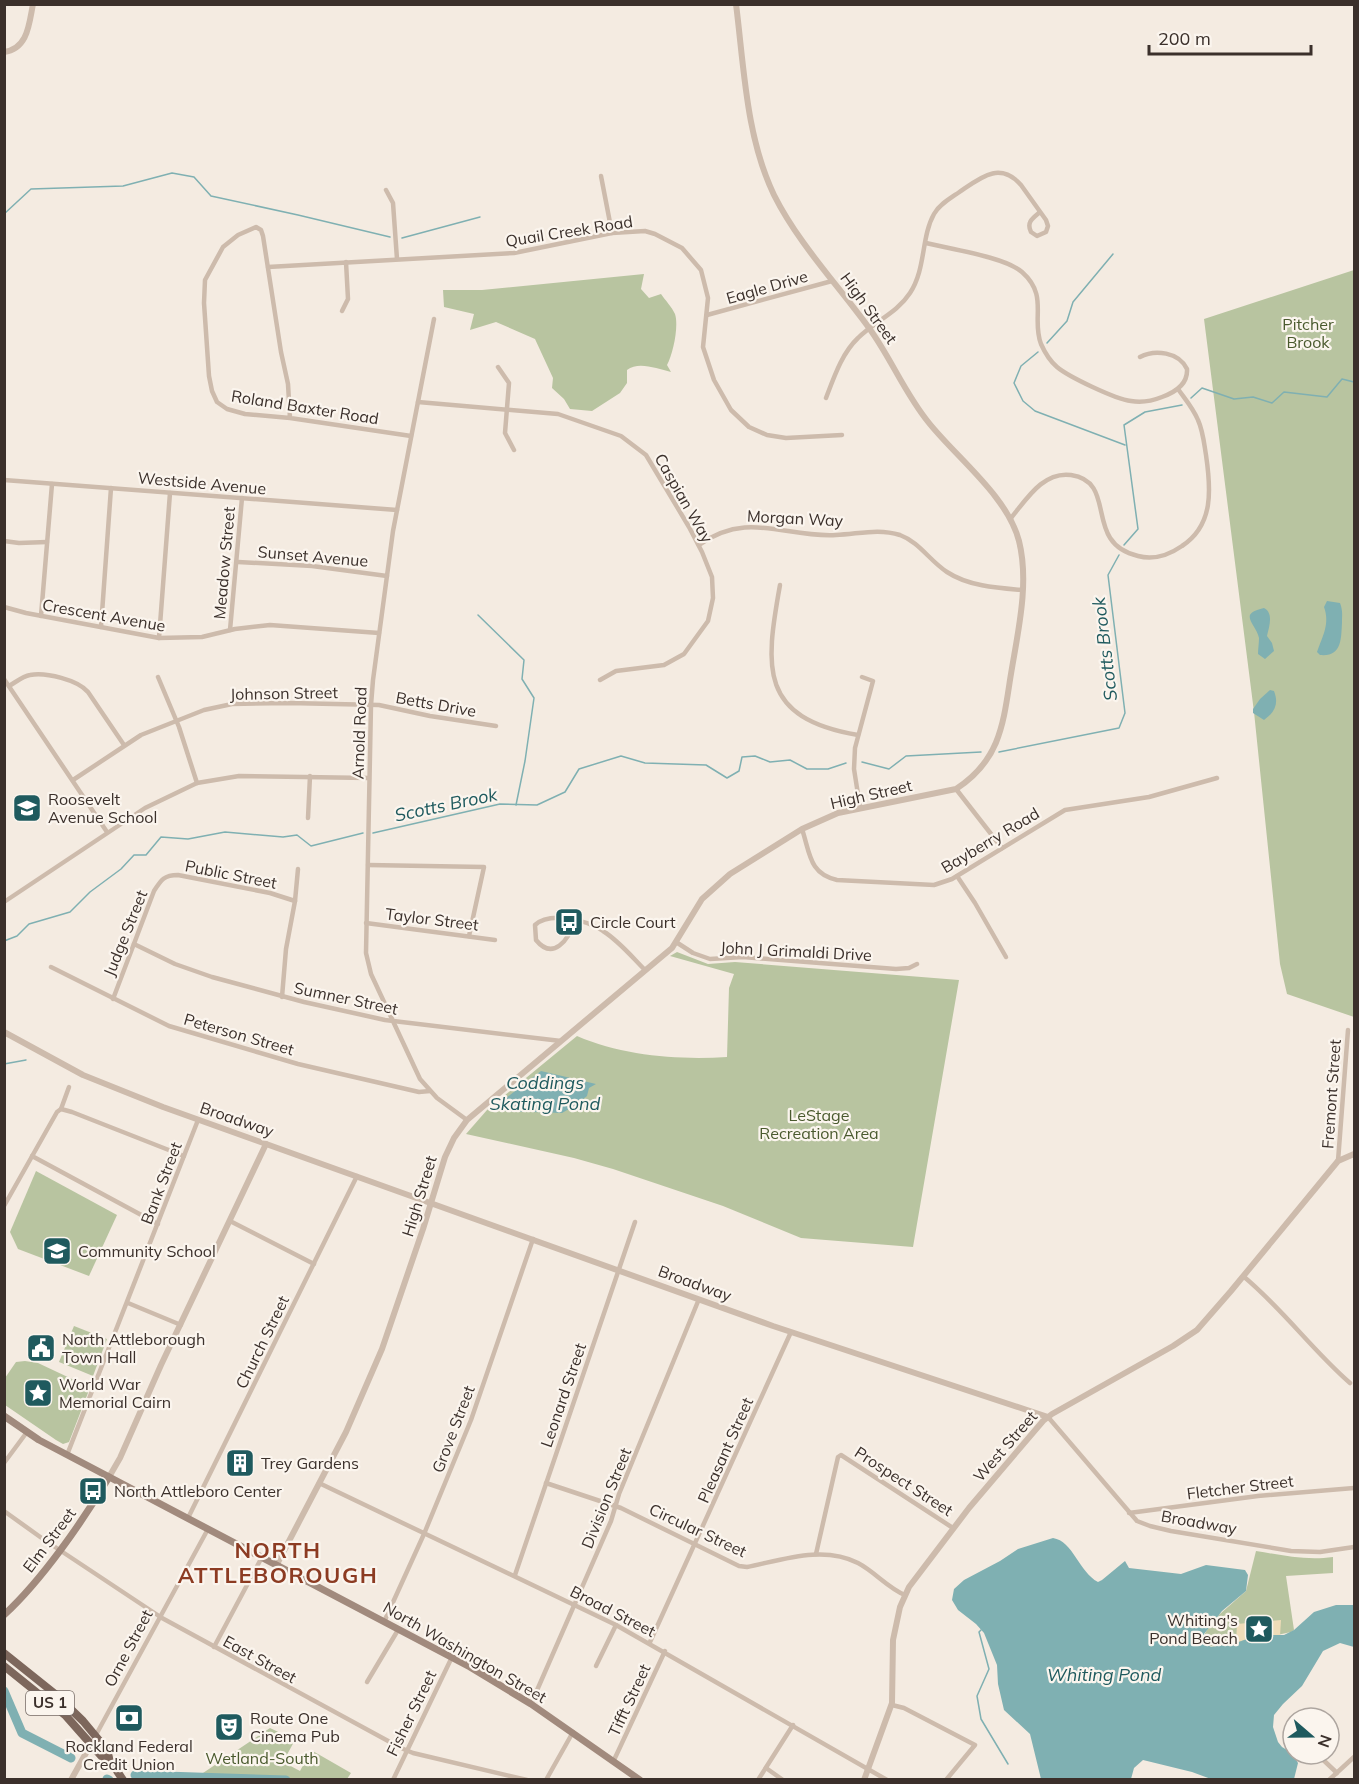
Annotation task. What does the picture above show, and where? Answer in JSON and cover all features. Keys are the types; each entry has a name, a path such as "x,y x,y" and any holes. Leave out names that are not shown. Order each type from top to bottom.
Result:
{"main road":[{"name":"North Washington Street","path":"4,1416 67,1455 452,1657 531,1704 640,1779"},
{"name":"Elm Street","path":"4,1616 30,1588 109,1477"},
{"name":"US 1","path":"4,1653 54,1693 96,1735 108,1751 109,1759 123,1779"},
{"name":"US 1","path":"4,1666 66,1716 104,1758 109,1759"}],"street":[{"path":"4,52 16,48 24,40 33,4"},
{"name":"High Street","path":"277,1564 346,1432 382,1349 445,1157 454,1138 467,1120 676,942 702,899 714,886 802,829 831,815 860,807 956,789 986,763 999,737 1018,629 1023,574 1021,549 1011,518 999,501 919,410 870,329 789,221 775,196 762,166 750,109 736,4"},
{"path":"826,398 849,350 860,336 899,307 912,291 920,272 931,220 940,206 989,173 1000,173 1014,178 1022,185 1047,222 1048,228 1045,233 1038,236 1031,232 1029,226 1031,220 1040,212"},
{"path":"601,176 612,233"},
{"path":"386,190 393,203 397,259"},
{"name":"Roland Baxter Road","path":"268,267 263,236 261,230 256,227 238,235 223,247 205,280 204,303 212,391 217,402 227,410 255,415 411,436"},
{"name":"Quail Creek Road","path":"268,267 514,253 612,233 645,231 656,234 672,241 689,254 701,270 708,298 704,347 714,380 731,410 749,427 767,435 786,438 842,435"},
{"path":"926,243 1000,261 1022,272 1032,283 1038,297 1038,330 1041,345 1049,358 1065,372 1130,401 1153,401 1178,389 1184,383 1187,374 1182,362 1174,357 1158,352 1140,357"},
{"path":"342,311 348,299 346,262"},
{"path":"268,267 288,384 290,418"},
{"name":"Eagle Drive","path":"707,315 832,281"},
{"name":"Arnold Road","path":"434,319 397,510 379,633 371,705 366,923 368,963 391,1021 420,1079 430,1091 467,1120"},
{"path":"498,367 509,383 505,433 514,450"},
{"path":"1011,518 1047,479 1069,474 1083,479 1095,490 1104,526 1111,539 1122,549 1136,556 1151,557 1166,554 1186,543 1204,519 1210,489 1199,421 1178,389"},
{"name":"Caspian Way","path":"418,402 558,414 610,431 632,442 646,455 699,545 712,577 713,598 708,621 699,637 684,654 664,665 616,671 600,680"},
{"name":"Westside Avenue","path":"4,480 397,510"},
{"path":"41,616 52,484"},
{"path":"101,627 111,488"},
{"path":"159,638 170,493"},
{"name":"Meadow Street","path":"230,630 238,562 242,498"},
{"name":"Morgan Way","path":"699,545 736,528 758,526 836,535 875,530 889,532 913,541 948,573 964,580 999,588 1022,590"},
{"path":"4,541 47,542"},
{"name":"Sunset Avenue","path":"238,562 312,566 387,576"},
{"path":"780,585 771,654 773,673 779,690 794,711 809,722 825,729 858,735"},
{"name":"Crescent Avenue","path":"4,607 159,638 202,637 230,630 270,625 379,633"},
{"path":"9,686 31,675 77,682 88,692 124,745"},
{"path":"158,677 197,783"},
{"path":"860,807 854,762 858,735 873,681 862,677"},
{"path":"4,679 107,832"},
{"name":"Johnson Street","path":"73,780 141,735 204,710 232,704 288,702 371,705"},
{"name":"Betts Drive","path":"371,705 496,726"},
{"path":"4,902 145,808 197,783 239,776 369,778"},
{"path":"308,818 310,776"},
{"name":"Bayberry Road","path":"802,829 814,867 818,872 830,878 934,885 957,876 1071,808 1149,797 1217,778"},
{"path":"956,789 1002,848"},
{"path":"368,865 484,867 469,936"},
{"path":"282,997 286,949 298,869"},
{"name":"Public Street","path":"162,878 178,875 270,893 295,901"},
{"path":"957,876 1006,957"},
{"name":"Judge Street","path":"113,999 154,891 162,878"},
{"path":"574,921 566,939 557,948 548,949 536,940 536,925 540,921 550,918 574,921 588,924 603,931 645,970"},
{"name":"Taylor Street","path":"366,923 495,940"},
{"name":"John J Grimaldi Drive","path":"676,942 693,953 710,959 743,957 896,969 909,968 917,964"},
{"name":"Sumner Street","path":"134,944 212,977 282,997 391,1021 561,1041"},
{"name":"Peterson Street","path":"51,966 168,1026 344,1076 419,1092 430,1091"},
{"name":"Fremont Street","path":"1338,1161 1348,1030"},
{"name":"Broadway","path":"4,1032 91,1078 198,1120 791,1332 1048,1417 1129,1513 1137,1521 1150,1526 1291,1551 1320,1552 1354,1547"},
{"path":"4,1206 57,1112 61,1109 69,1087"},
{"path":"61,1109 184,1156"},
{"name":"Bank Street","path":"67,1455 198,1120"},
{"path":"109,1477 120,1458 161,1365 266,1144"},
{"path":"1338,1161 1354,1154"},
{"path":"32,1156 158,1224"},
{"name":"West Street","path":"864,1779 892,1705 893,1640 895,1624 905,1595 914,1579 953,1528 1026,1439 1048,1417 1189,1336 1207,1319 1338,1161"},
{"name":"Church Street","path":"188,1518 357,1176"},
{"path":"231,1221 314,1264"},
{"name":"Leonard Street","path":"515,1575 635,1222"},
{"name":"Grove Street","path":"384,1622 471,1420 533,1239"},
{"path":"1243,1276 1271,1301 1324,1359 1350,1383"},
{"name":"Division Street","path":"531,1704 616,1506 699,1299"},
{"path":"128,1303 181,1326"},
{"name":"Pleasant Street","path":"650,1642 791,1332"},
{"path":"4,1463 27,1432"},
{"name":"Prospect Street","path":"816,1554 838,1457 841,1455 953,1528"},
{"name":"Broad Street","path":"319,1483 515,1575 650,1642 887,1779"},
{"name":"Circular Street","path":"546,1483 616,1506 743,1566 816,1554 831,1555 860,1564 905,1595"},
{"name":"Fletcher Street","path":"1129,1513 1258,1496 1354,1488"},
{"name":"East Street","path":"4,1511 160,1617 406,1750 527,1779"},
{"name":"Orne Street","path":"71,1779 208,1529"},
{"path":"214,1647 262,1557"},
{"path":"596,1666 616,1625"},
{"path":"367,1682 398,1629"},
{"name":"Tifft Street","path":"614,1760 665,1651"},
{"name":"Fisher Street","path":"393,1779 452,1657"},
{"path":"892,1705 904,1708 975,1745 946,1779"},
{"path":"758,1779 793,1725"},
{"path":"546,1779 573,1732"},
{"path":"1329,1779 1354,1758"},
{"path":"1330,1766 1337,1773"},
{"path":"766,1768 783,1779"}],"green space":[{"name":"Pitcher Brook","path":"1354,270 1354,1017 1287,994 1280,964 1254,712 1204,319"},
{"path":"644,274 641,289 649,298 661,294 675,314 675,340 667,365 671,372 648,366 632,367 627,370 627,383 620,393 592,411 570,409 564,399 552,388 553,378 535,339 496,322 470,330 474,314 444,307 443,290 482,290"},
{"name":"LeStage Recreation Area","path":"677,952 708,964 735,962 959,980 913,1247 801,1238 723,1206 613,1169 466,1134 487,1110 577,1036 613,1048 651,1055 689,1058 727,1057 729,988 734,974 670,956"},
{"path":"36,1171 117,1215 89,1276 18,1249 10,1232"},
{"path":"74,1326 107,1339 93,1376 59,1362"},
{"path":"16,1362 38,1363 91,1385 69,1442 63,1444 56,1440 5,1405 5,1378"},
{"path":"1256,1551 1304,1558 1333,1557 1333,1573 1286,1576 1294,1630 1291,1632 1221,1647 1207,1646 1203,1637 1212,1621 1246,1591"},
{"name":"Wetland-South","path":"270,1728 295,1740 283,1762 300,1771 311,1750 351,1773 347,1779 194,1779"}],"sand":[{"name":"Whiting's Pond Beach","path":"1281,1620 1280,1636 1258,1635 1236,1643 1237,1624"}],"water":[{"path":"1327,601 1340,603 1341,635 1339,646 1333,653 1320,655 1317,652 1325,630 1324,607"},
{"path":"1264,608 1270,617 1267,636 1274,651 1265,659 1258,654 1259,638 1250,620 1251,613"},
{"path":"1270,690 1274,691 1276,704 1271,714 1264,720 1253,713 1253,709"},
{"name":"Coddings Skating Pond","path":"541,1071 596,1084 589,1088 587,1096 562,1113 504,1111 502,1101"},
{"name":"Whiting Pond","path":"1053,1538 1060,1540 1091,1577 1098,1582 1125,1561 1129,1568 1181,1574 1206,1565 1245,1570 1248,1575 1246,1591 1222,1611 1204,1634 1205,1643 1211,1647 1236,1643 1258,1635 1284,1635 1294,1630 1314,1612 1336,1605 1354,1605 1354,1647 1340,1643 1323,1651 1302,1686 1274,1715 1273,1727 1281,1746 1281,1766 1297,1766 1294,1779 1211,1779 1143,1760 1134,1768 1131,1779 1041,1779 1030,1734 1004,1710 998,1684 997,1665 984,1633 958,1610 952,1600 954,1589 964,1580 1018,1549"}],"waterway":[{"path":"4,214 31,189 123,186 172,173 194,177 211,196 390,237"},
{"path":"402,238 480,217"},
{"path":"1047,343 1067,321 1073,302 1113,254"},
{"path":"1038,352 1021,366 1014,383 1023,401 1035,411 1125,445"},
{"name":"Scotts Brook","path":"1191,398 1202,388 1234,399 1253,397 1272,403 1284,392 1327,397 1342,379 1354,382"},
{"name":"Scotts Brook","path":"1124,545 1138,529 1124,425 1145,412 1182,405"},
{"name":"Scotts Brook","path":"999,752 1119,728 1125,713 1108,575 1119,555"},
{"path":"478,615 524,660 522,679 534,698 516,805"},
{"name":"Scotts Brook","path":"862,762 889,769 906,756 981,752"},
{"name":"Scotts Brook","path":"373,833 500,804 537,805 565,792 579,769 621,756 645,763 706,765 727,778 739,771 742,757 755,756 770,762 790,760 807,769 828,769 846,763"},
{"name":"Scotts Brook","path":"4,941 17,936 29,924 70,912 90,892 121,869 134,855 146,855 161,837 188,839 225,832 283,837 297,835 311,846 363,833"},
{"path":"4,1064 26,1060"},
{"path":"981,1630 979,1632 989,1669 977,1696 981,1719 1008,1764"},
{"path":"4,1691 22,1733 71,1758"},
{"path":"135,1775 286,1780"}],"place":[{"name":"Roosevelt Avenue School","path":"27,808"},
{"name":"Circle Court","path":"569,922"},
{"name":"Community School","path":"57,1251"},
{"name":"North Attleborough Town Hall","path":"41,1348"},
{"name":"World War Memorial Cairn","path":"38,1393"},
{"name":"Trey Gardens","path":"240,1463"},
{"name":"North Attleboro Center","path":"93,1491"},
{"name":"Whiting's Pond Beach","path":"1259,1629"},
{"name":"Rockland Federal Credit Union","path":"129,1718"},
{"name":"Route One Cinema Pub","path":"229,1727"}],"district":[{"name":"NORTH ATTLEBOROUGH","path":"278,1562"}]}
